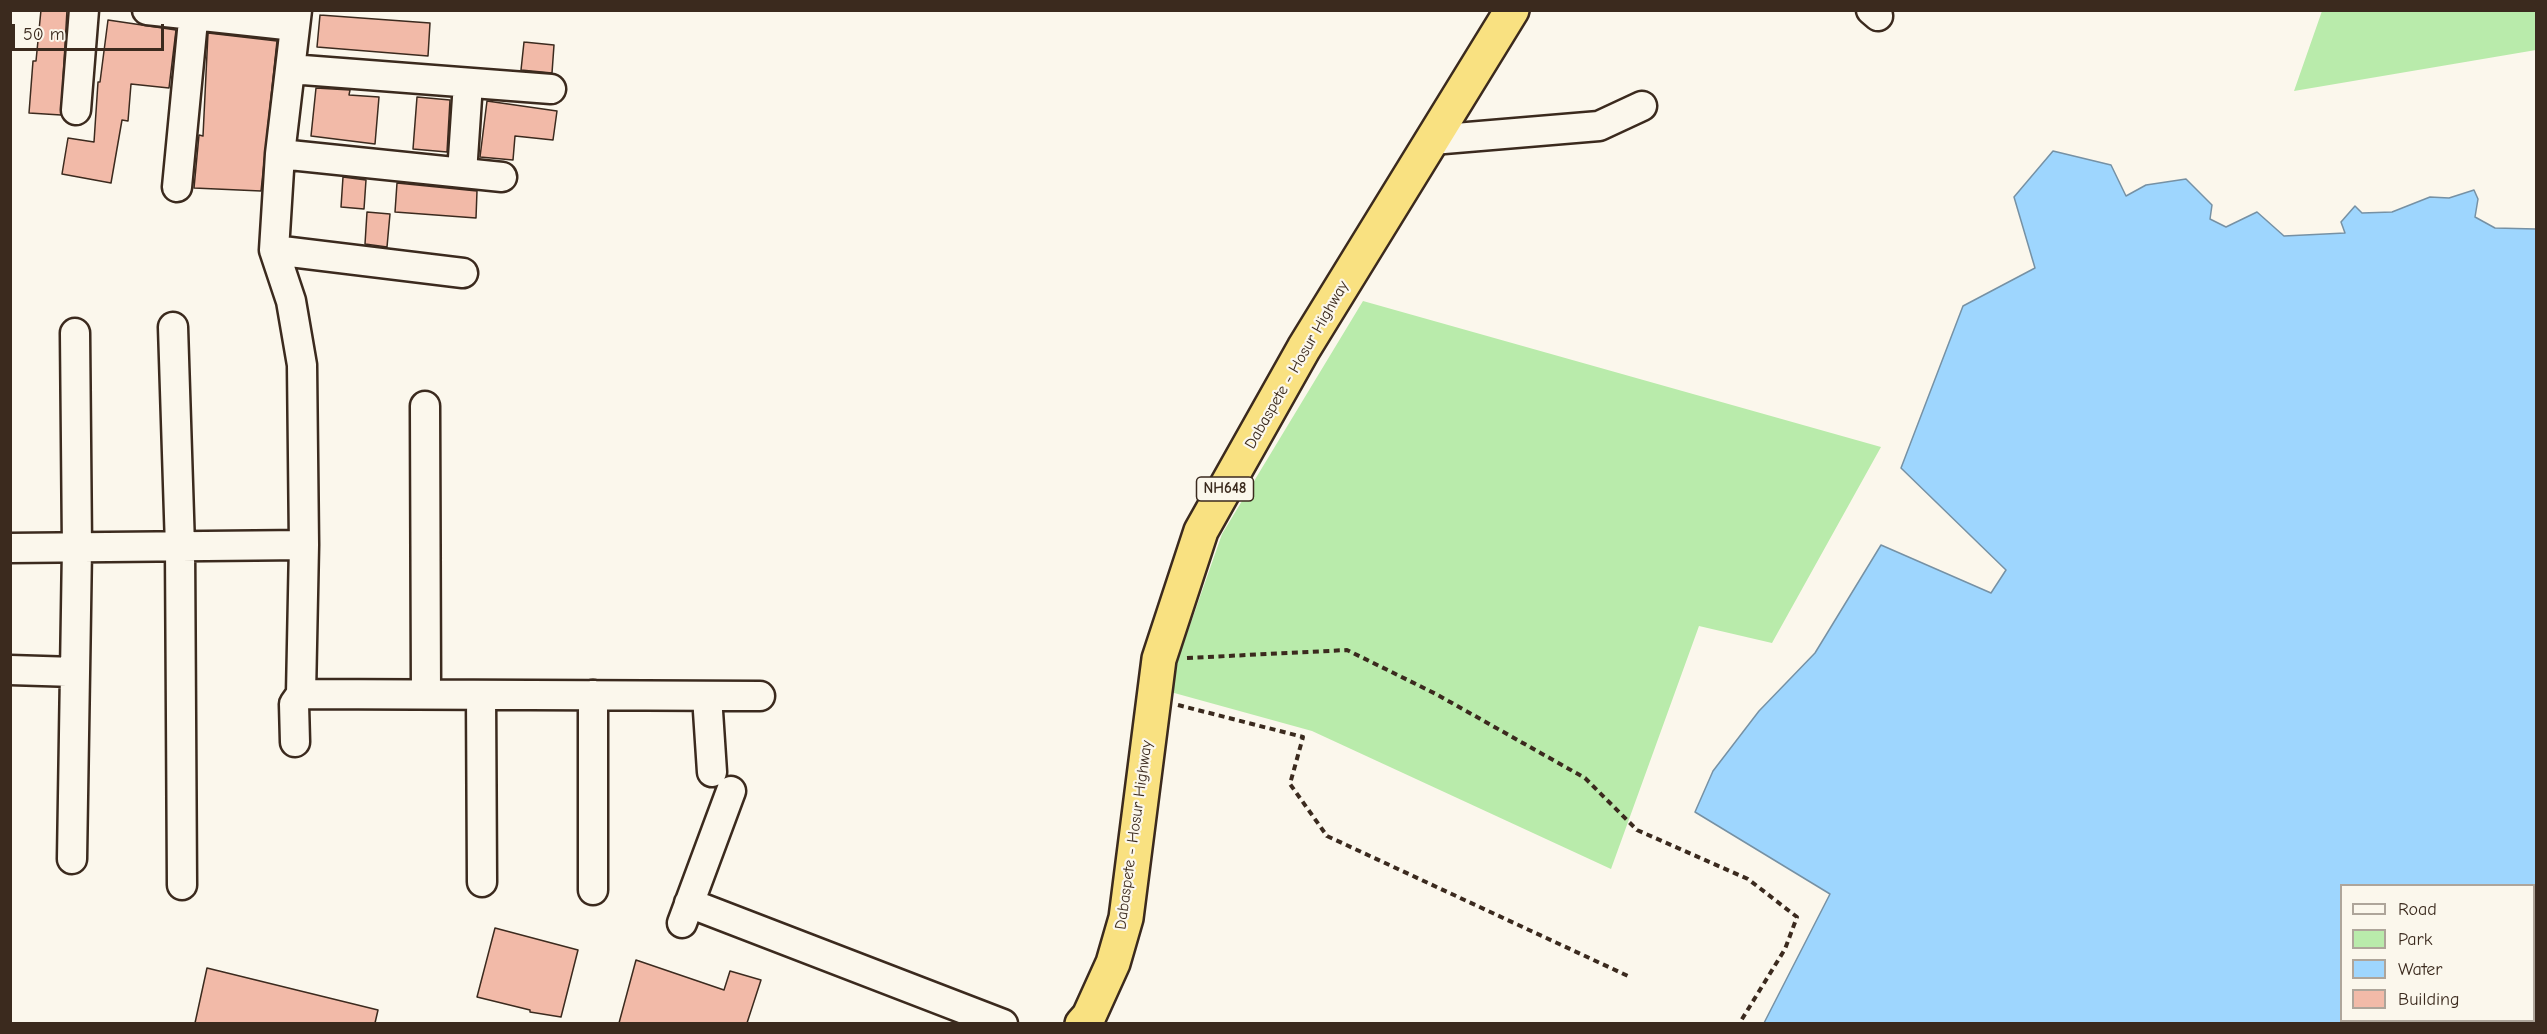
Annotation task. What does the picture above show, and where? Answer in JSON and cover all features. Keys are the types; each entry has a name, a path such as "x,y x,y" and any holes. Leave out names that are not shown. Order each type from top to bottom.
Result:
{"highway":[{"name":"Dabaspete - Hosur Highway","path":"1082,1023 1089,1016 1113,963 1125,918 1159,659 1202,531 1304,348 1512,10"}],"street":[{"path":"75,110 84,10"},
{"path":"147,10 296,18 280,154 274,250 291,301 302,365 304,545 301,694 294,704 295,742"},
{"path":"177,187 194,13"},
{"path":"290,69 551,89"},
{"path":"462,173 468,82"},
{"path":"1432,140 1599,126 1642,106"},
{"path":"280,154 502,177"},
{"path":"274,250 463,273"},
{"path":"173,327 180,547 182,885"},
{"path":"72,860 77,548 75,333"},
{"path":"425,406 426,694"},
{"path":"10,548 304,545"},
{"path":"10,670 75,672"},
{"path":"301,694 760,696"},
{"path":"481,694 482,882"},
{"path":"593,695 593,890"},
{"path":"707,696 722,781 686,913 1003,1023"}],"path":[{"path":"1159,659 1347,650 1436,694 1585,778 1637,830 1748,879 1797,917 1785,949 1739,1023"},
{"path":"1153,702 1183,705 1303,737 1290,784 1327,836 1628,976"}],"green space":[{"path":"2322,11 2536,11 2536,50 2294,91"},
{"path":"1363,301 1881,447 1772,643 1699,626 1611,869 1312,731 1167,691 1222,534"}],"water":[{"path":"2053,151 2111,165 2126,196 2146,185 2186,179 2212,205 2210,219 2226,227 2257,212 2284,236 2345,233 2341,222 2355,206 2362,213 2392,212 2430,197 2449,198 2474,190 2478,199 2475,217 2495,228 2536,229 2536,1023 1764,1023 1830,894 1695,812 1713,771 1759,711 1815,653 1881,545 1991,593 2006,570 1901,468 1963,306 2035,268 2014,197"}],"building":[{"path":"41,10 67,10 61,115 29,113 33,61 36,61"},
{"path":"320,15 430,23 428,56 317,47"},
{"path":"108,20 176,30 169,88 131,84 128,121 122,120 111,183 62,174 68,138 94,142 98,82 100,82"},
{"path":"208,33 277,41 261,191 194,188 199,135 203,136"},
{"path":"524,42 554,45 552,73 521,70"},
{"path":"316,88 350,90 349,95 379,97 375,144 311,136"},
{"path":"417,97 450,100 447,152 413,149"},
{"path":"487,101 557,111 553,140 515,136 513,160 480,157"},
{"path":"343,177 366,180 364,209 341,207"},
{"path":"397,183 477,191 476,218 395,212"},
{"path":"367,212 390,214 387,247 365,244"},
{"path":"495,928 578,950 561,1017 530,1012 530,1010 477,997"},
{"path":"636,960 724,990 730,971 761,980 747,1023 619,1023"},
{"path":"207,968 378,1010 375,1023 195,1023"}]}
